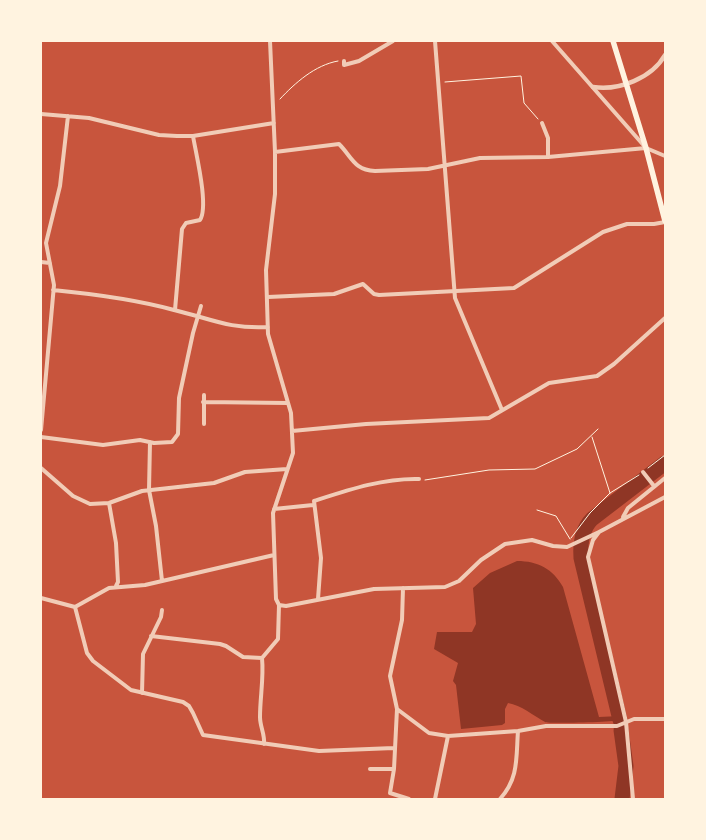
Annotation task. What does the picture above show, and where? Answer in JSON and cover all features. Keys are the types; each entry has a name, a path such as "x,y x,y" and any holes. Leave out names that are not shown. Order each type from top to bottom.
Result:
{"main road":[{"path":"613,41 646,148 665,221"}],"street":[{"path":"264,744 265,735 260,718 264,674 262,658 278,639 279,605 276,600 274,510 293,453 288,403 270,348 268,327 266,270 275,194 276,152 270,41"},
{"path":"344,61 344,65 359,61 393,41"},
{"path":"435,41 455,298 502,410"},
{"path":"552,41 646,148 665,156"},
{"path":"594,87 626,83 651,73 665,55"},
{"path":"41,114 105,121 159,135 193,136 274,123"},
{"path":"41,430 53,290 53,275 46,243 60,186 68,116"},
{"path":"542,123 548,138 548,157"},
{"path":"175,310 182,229 186,223 200,220 203,211 200,174 193,136"},
{"path":"276,152 340,144 355,165 367,171 444,166 480,158 548,157 646,148"},
{"path":"268,297 334,294 363,284 374,294 379,295 514,288 603,232 627,224 654,224 665,221"},
{"path":"41,262 50,263"},
{"path":"53,290 110,296 175,310 232,327 268,327"},
{"path":"41,437 103,445 140,440 172,442 178,434 178,405 201,306"},
{"path":"292,431 366,424 489,418 549,383 597,376 614,364 665,318"},
{"path":"204,395 204,424"},
{"path":"203,402 288,403"},
{"path":"150,442 149,490 156,526 162,581"},
{"path":"41,468 80,500 90,504 109,502 149,490 191,487 214,483 246,472 287,470"},
{"path":"643,472 654,486"},
{"path":"622,519 628,508 665,478"},
{"path":"318,598 322,558 313,505 314,501 358,486 399,479 419,479"},
{"path":"279,605 286,606 318,598 374,589 445,587 452,585 497,548 513,541 532,540 560,547 599,532 665,497"},
{"path":"109,502 116,543 118,582 116,586"},
{"path":"274,510 313,505"},
{"path":"599,532 590,548 589,568 626,722 633,799"},
{"path":"41,598 75,606 116,586 132,587 274,555"},
{"path":"403,588 402,620 390,676 397,709 394,769 390,793 409,799"},
{"path":"75,606 87,653 123,685 142,692 183,702 189,706 203,735 319,751 394,748"},
{"path":"142,692 141,664 151,636 161,617 162,610"},
{"path":"151,636 220,644 243,657 262,658"},
{"path":"397,709 428,734 448,736 518,731 546,726 617,726 634,719 665,719"},
{"path":"500,799 511,787 514,778 518,731"},
{"path":"435,799 448,736"},
{"path":"370,769 394,769"}],"path":[{"path":"273,106 291,87 314,70 331,62 344,61"},
{"path":"438,82 522,76 524,103 542,123"},
{"path":"419,479 434,480 489,470 535,469 577,449 598,429"},
{"path":"592,436 610,493"},
{"path":"537,510 556,516 572,542 590,513 610,493 665,455"}],"shaded area":[{"path":"517,561 525,561 544,567 555,575 563,587 599,717 620,716 621,720 582,723 545,722 523,708 508,703 505,709 505,723 502,725 461,729 456,685 453,681 458,663 434,649 437,632 472,632 476,624 473,588 490,573"}],"waterway":[{"path":"620,720 581,558 581,542 586,527 592,519 665,463"},
{"path":"621,730 626,766 622,799"}]}
